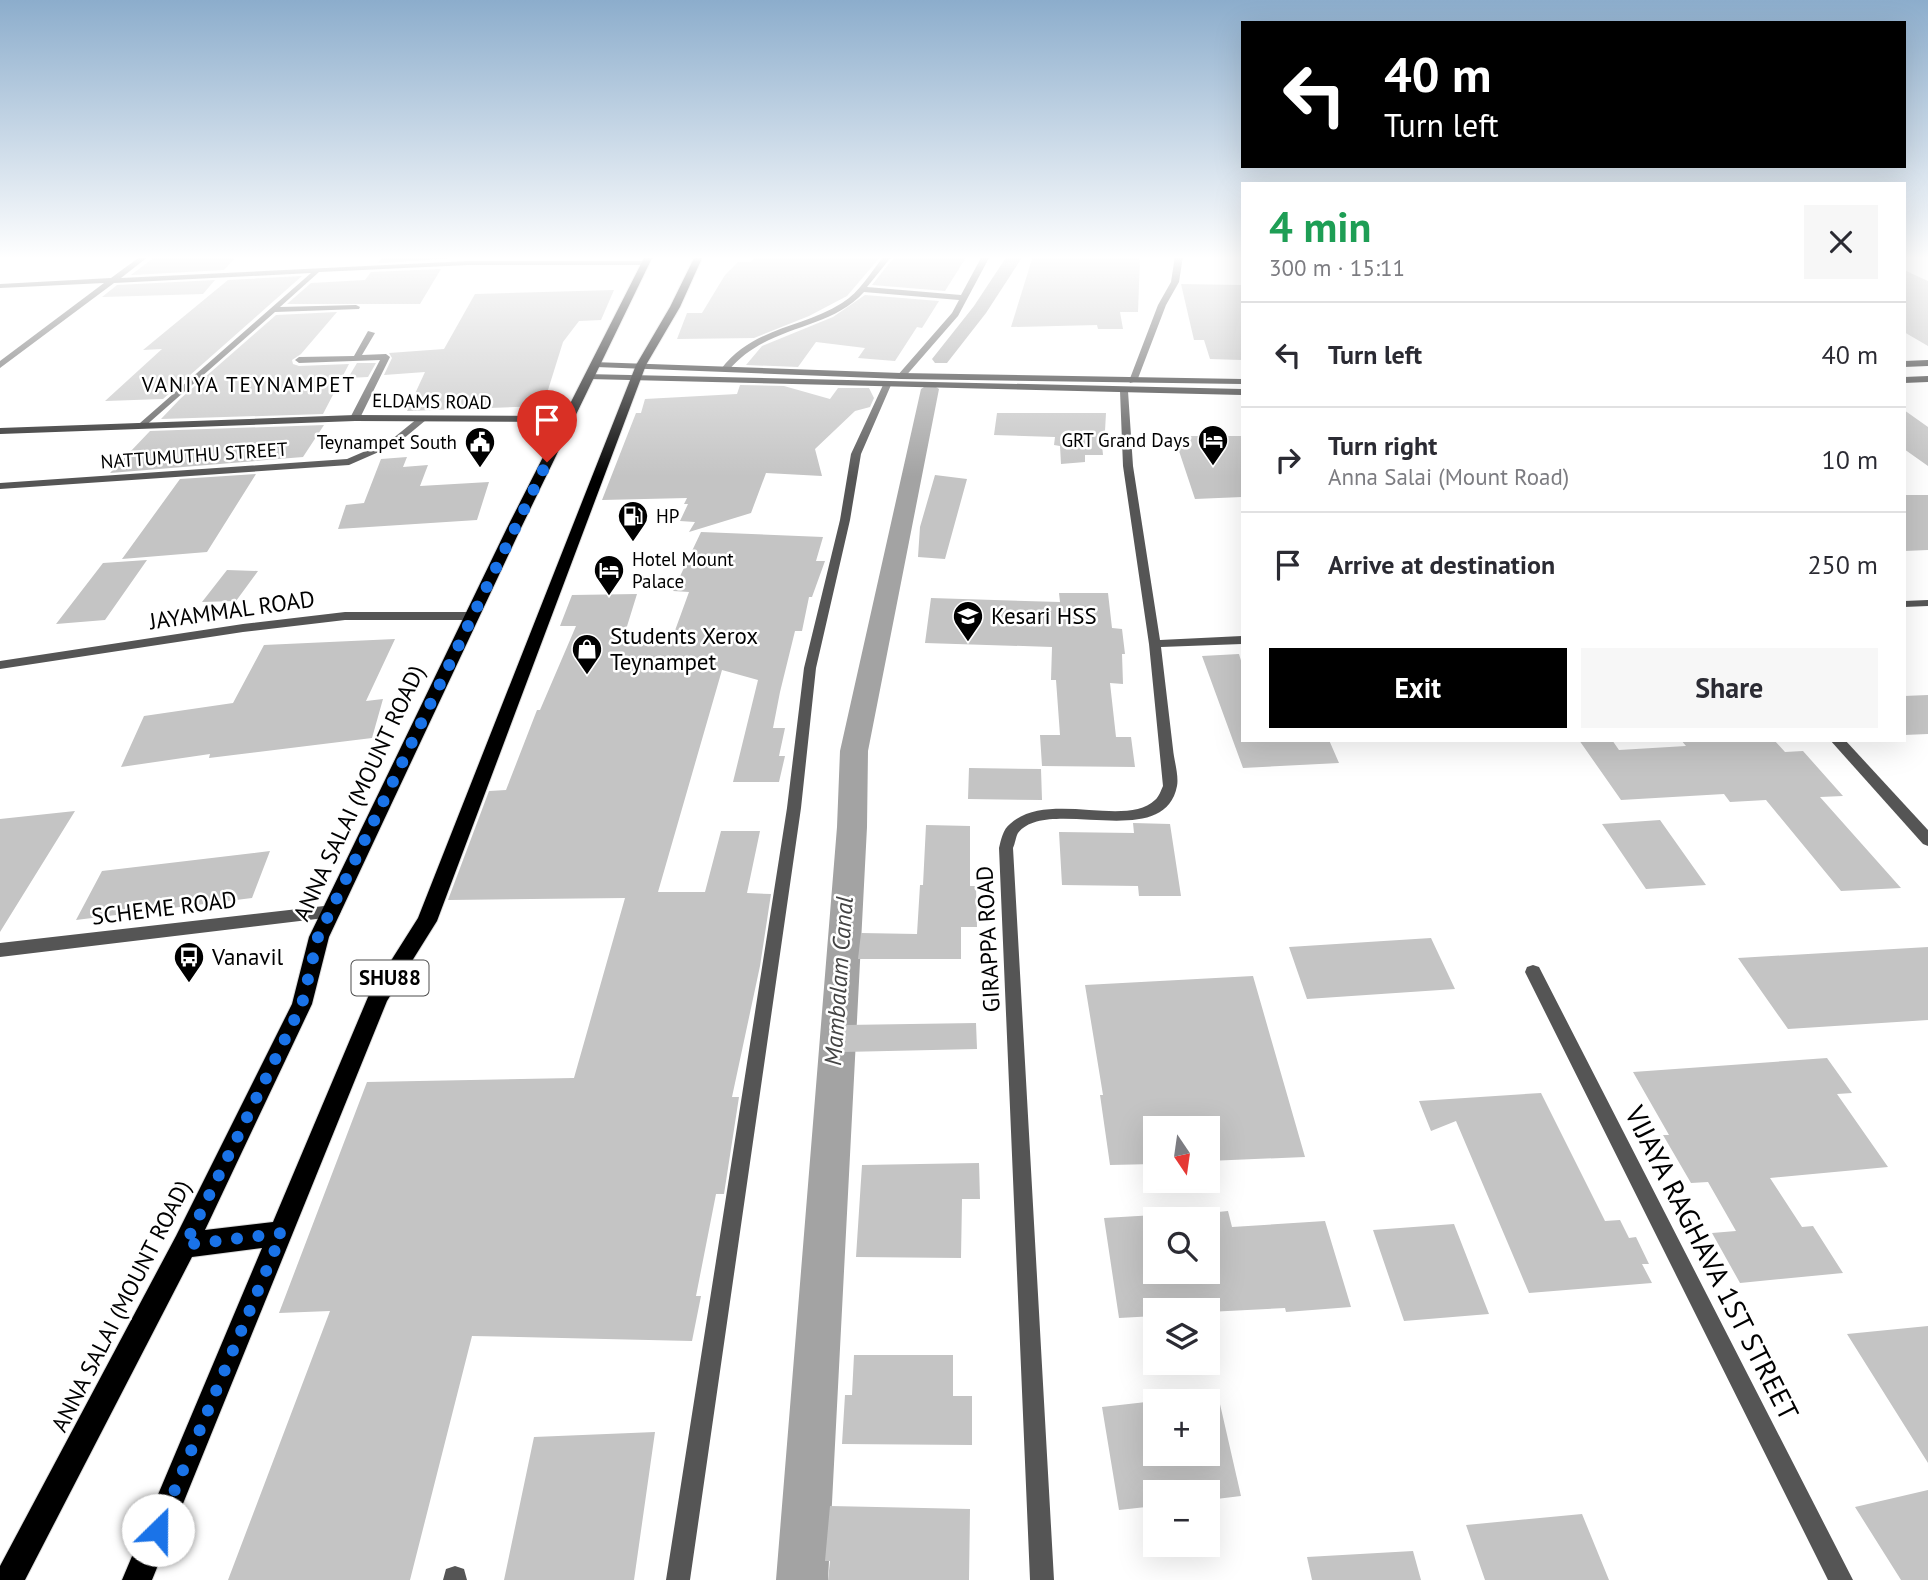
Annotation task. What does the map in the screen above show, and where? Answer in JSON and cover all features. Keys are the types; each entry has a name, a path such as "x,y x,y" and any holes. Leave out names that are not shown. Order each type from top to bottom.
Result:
{"main road":[{"name":"ANNA SALAI (MOUNT ROAD)","path":"9,1580 185,1245 302,1004 318,937 588,376 613,330"},
{"name":"SHU88","path":"137,1580 377,997 428,921 640,371 663,330"},
{"path":"1906,364 1928,363"},
{"path":"596,364 640,371 1241,392"},
{"path":"588,376 640,371 724,369 894,380 1128,386 1241,382"},
{"path":"1906,380 1928,379"},
{"name":"ELDAMS ROAD","path":"0,431 355,418 569,419"},
{"path":"185,1245 282,1233"}],"street":[{"path":"0,365 48,330"},
{"path":"142,425 252,330"},
{"path":"724,369 733,356 759,340 785,330"},
{"path":"678,1580 794,808 810,668 845,520 856,454 894,380 940,330"},
{"path":"1128,386 1152,330"},
{"path":"357,357 370,333"},
{"path":"299,360 386,358 355,418"},
{"name":"GIRAPPA ROAD","path":"1042,1580 1006,848 1013,829 1028,819 1044,815 1141,814 1159,807 1168,799 1170,786 1155,645 1128,466 1128,386"},
{"name":"NATTUMUTHU STREET","path":"0,486 349,462 394,442 421,420"},
{"path":"1906,604 1928,603"},
{"name":"JAYAMMAL ROAD","path":"0,665 243,628 345,616 472,616"},
{"path":"1155,645 1241,640"},
{"path":"1839,742 1928,840"},
{"name":"SCHEME ROAD","path":"0,950 332,911"},
{"name":"VIJAYA RAGHAVA 1ST STREET","path":"1533,972 1840,1580"}],"building":[{"path":"168,330 241,330 163,399 105,401 162,349 143,350"},
{"path":"259,330 322,330 301,354 292,360 293,364 349,364 323,414 161,419"},
{"path":"455,330 572,330 563,342 543,406 407,411 425,372 384,375 392,358 389,353 444,349"},
{"path":"681,330 775,330 754,338 677,339"},
{"path":"802,330 915,330 895,361 858,358 865,348 816,342 798,367 746,365 762,346"},
{"path":"1192,330 1241,330 1241,360 1210,359 1204,340 1194,340"},
{"path":"1906,330 1928,330 1928,346 1906,333"},
{"path":"357,363 376,363 368,377 348,378"},
{"path":"740,385 784,386 830,399 838,388 869,388 874,398 870,407 855,411 815,449 822,476 766,473 751,513 689,532 695,522 680,521 688,504 684,504 687,498 602,500 636,413 641,413 645,399 737,394"},
{"path":"1906,411 1928,427 1928,466 1906,450"},
{"path":"997,413 1106,413 1105,431 1116,444 1102,445 1103,455 1085,455 1085,462 1061,464 1060,446 1054,445 1055,437 994,435"},
{"path":"324,425 303,457 110,473 150,431"},
{"name":"GRT Grand Days","path":"1174,436 1241,436 1241,497 1195,499"},
{"path":"407,457 403,467 428,465 420,486 489,482 477,520 338,529 346,505 364,503 381,459"},
{"path":"256,474 207,552 122,559 180,479"},
{"path":"935,475 967,479 945,559 918,557 920,527"},
{"path":"1906,495 1928,495 1928,550 1906,551"},
{"path":"701,532 823,537 816,561 825,561 812,597 809,597 802,631 795,631 780,692 773,728 785,728 779,756 785,756 779,782 733,782 758,680 722,670 658,892 705,892 721,831 760,831 747,893 771,894 760,966 732,1097 739,1097 724,1194 716,1194 696,1296 701,1296 692,1341 472,1336 410,1580 228,1580 330,1311 279,1313 367,1082 574,1078 625,898 448,900 489,791 506,790 537,710 540,710 576,626 560,626 572,595 637,594 624,636 673,636 689,592 673,591"},
{"path":"147,560 105,620 56,624 103,563"},
{"path":"227,570 258,571 236,601 202,602"},
{"path":"1059,593 1108,593 1112,628 1122,629 1125,654 1122,654 1123,684 1110,683 1116,737 1131,737 1135,767 1042,766 1040,735 1060,735 1056,680 1051,680 1052,647 925,643 931,598 1060,602"},
{"path":"395,639 366,701 383,699 372,738 209,758 210,754 121,767 144,716 233,703 264,645"},
{"path":"1239,654 1241,742 1330,742 1339,763 1243,768 1202,656"},
{"path":"1928,695 1928,734 1906,735 1906,696"},
{"path":"1580,742 1613,742 1619,750 1686,746 1683,742 1776,742 1785,752 1803,751 1843,796 1820,797 1901,888 1841,891 1766,800 1730,802 1724,794 1621,800"},
{"path":"969,768 1041,769 1042,800 968,799"},
{"path":"75,811 0,932 0,819"},
{"path":"1660,820 1706,885 1646,889 1602,824"},
{"path":"1133,823 1170,824 1181,896 1139,896 1138,886 1062,885 1059,832 1134,833"},
{"path":"926,825 970,826 970,886 976,886 977,927 961,927 961,959 858,959 861,933 917,934"},
{"path":"270,851 252,898 76,920 102,871"},
{"path":"1431,938 1455,989 1307,999 1289,947"},
{"path":"1928,947 1928,1020 1788,1029 1738,958"},
{"path":"1253,976 1305,1157 1220,1161 1220,1116 1143,1116 1143,1164 1110,1165 1100,1095 1103,1095 1085,985"},
{"path":"976,1023 977,1049 843,1052 845,1025"},
{"path":"1827,1058 1852,1093 1837,1094 1888,1167 1770,1178 1802,1227 1813,1226 1843,1273 1740,1283 1712,1233 1736,1231 1708,1182 1691,1183 1663,1135 1669,1135 1633,1072"},
{"path":"1541,1093 1605,1221 1620,1220 1629,1238 1636,1237 1649,1264 1642,1264 1652,1283 1529,1293 1456,1121 1431,1131 1419,1101"},
{"path":"979,1163 980,1199 962,1199 961,1258 856,1257 862,1165"},
{"path":"1228,1211 1232,1227 1325,1221 1351,1307 1286,1312 1285,1308 1220,1311 1220,1298 1143,1298 1143,1317 1119,1318 1104,1218 1143,1216 1143,1284 1220,1284 1220,1212"},
{"path":"1454,1224 1489,1314 1404,1321 1373,1230"},
{"path":"1928,1326 1928,1463 1847,1334"},
{"path":"854,1355 953,1355 953,1396 972,1396 972,1445 842,1444 845,1395 852,1395"},
{"path":"1143,1402 1143,1466 1220,1466 1220,1404 1241,1496 1220,1499 1220,1480 1143,1480 1143,1507 1119,1510 1102,1407"},
{"path":"655,1432 634,1580 504,1580 534,1437"},
{"path":"1928,1490 1928,1580 1901,1580 1855,1507"},
{"path":"830,1506 970,1509 969,1580 828,1580 830,1561 825,1561"},
{"path":"1582,1514 1609,1580 1485,1580 1466,1525"},
{"path":"1413,1551 1421,1580 1312,1580 1307,1557"}],"waterway":[{"name":"Mambalam Canal","path":"941,359 965,330"},
{"name":"Mambalam Canal","path":"802,1580 852,827 854,751 930,389"}],"place":[{"name":"GRT Grand Days","path":"1213,467"},
{"name":"Teynampet South","path":"480,469"},
{"name":"HP","path":"633,543"},
{"name":"Hotel Mount Palace","path":"609,597"},
{"name":"Kesari HSS","path":"968,643"},
{"name":"Students Xerox Teynampet","path":"587,676"},
{"name":"Vanavil","path":"189,984"}],"district":[{"name":"VANIYA TEYNAMPET","path":"249,385"}],"route":[{"path":"158,1530 282,1233 185,1245 260,1085 302,1004 318,937 547,462"}]}
